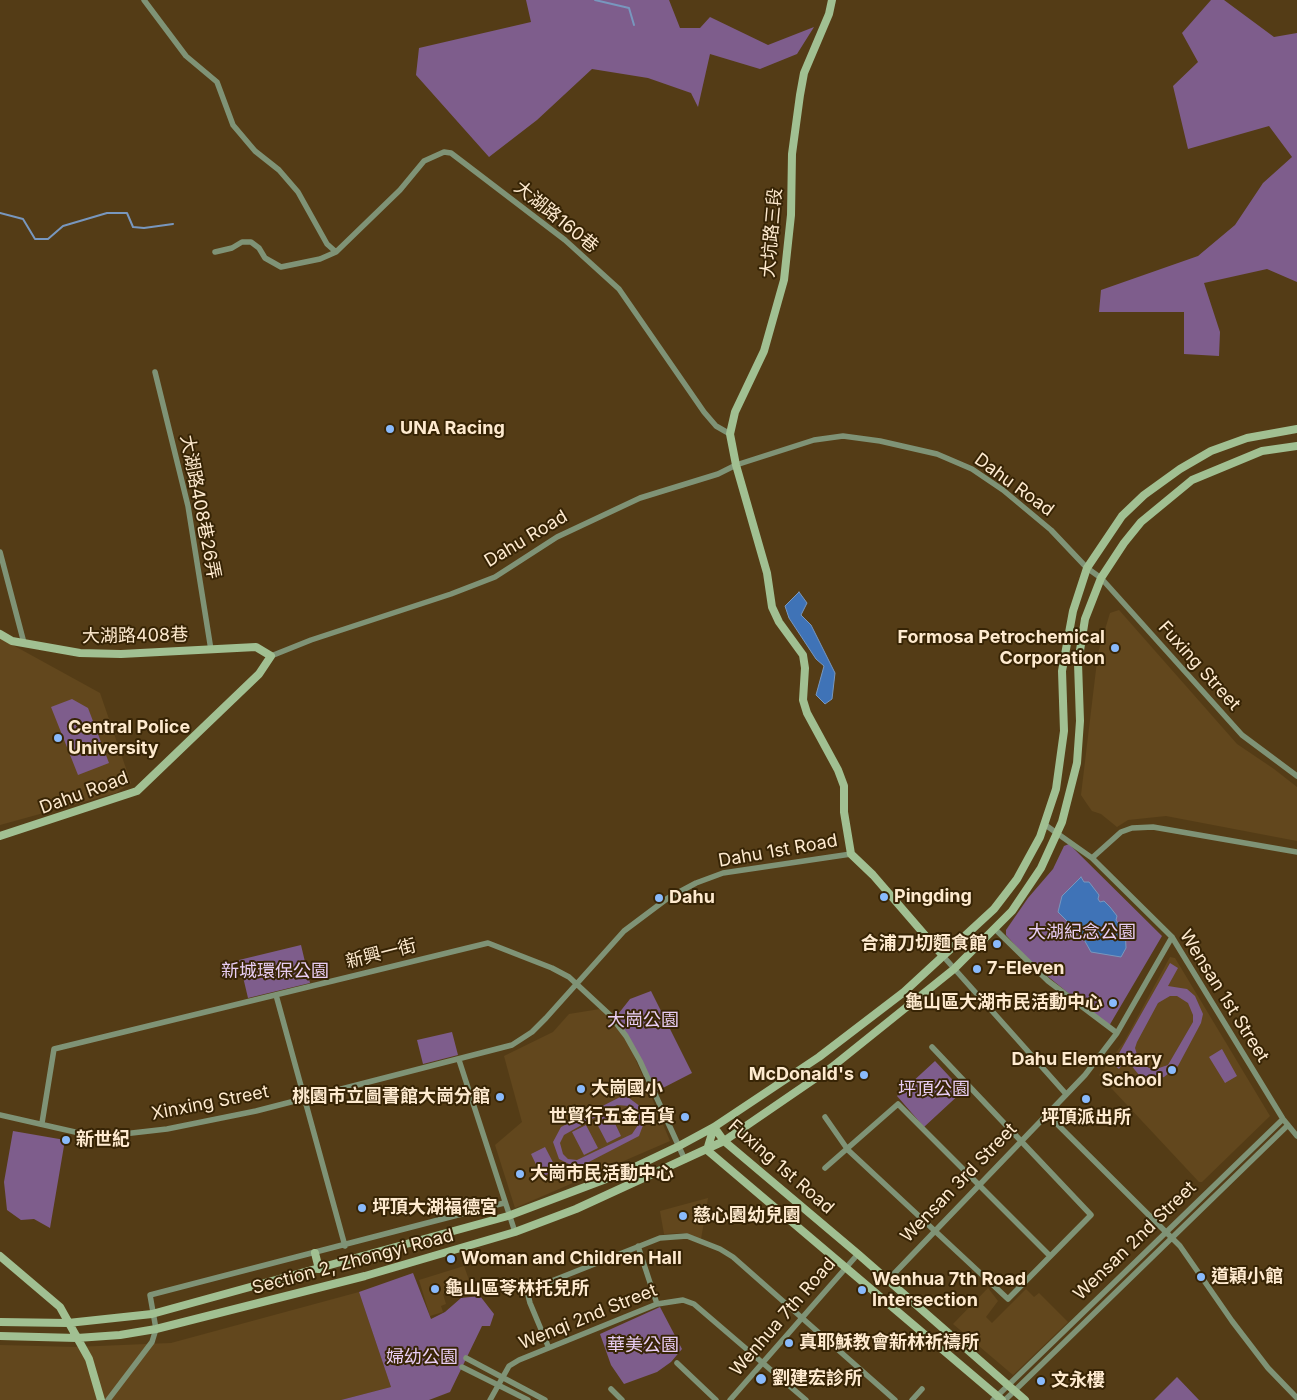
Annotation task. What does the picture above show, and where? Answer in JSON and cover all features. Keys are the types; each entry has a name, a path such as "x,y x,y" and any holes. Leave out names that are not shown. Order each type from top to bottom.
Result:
{"street":[{"path":"144,0 186,56 217,82 233,125 255,151 279,170 298,192 327,244 336,252 320,259 281,267 265,258 259,248 251,242 242,242 232,248 215,252"},
{"name":"大坑路三段","path":"832,0 829,14 803,81 792,154 791,215 784,280 764,351 735,412 730,434 736,465 761,549 772,608 778,622 803,655 805,668 803,700 807,714 838,770 844,786 844,812 851,854"},
{"name":"大湖路160巷","path":"336,252 400,190 424,161 444,152 451,153 565,240 619,289 704,412 716,426 730,434"},
{"name":"大湖路408巷26弄","path":"155,372 188,506 212,650"},
{"name":"Section 2, Zhongyi Road","path":"0,1322 68,1323 152,1314 508,1216 622,1173 679,1146 714,1128 819,1058 904,992 944,956 994,909 1017,879 1040,837 1056,789 1064,731 1062,671 1073,611 1087,568 1122,516 1144,495 1180,468 1211,451 1246,438 1297,429"},
{"name":"Dahu Road","path":"0,836 137,791 260,674 271,656 311,640 451,594 496,577 557,537 593,518 640,498 718,474 736,465 828,437 843,436 880,441 936,454 972,469 1003,490 1051,530 1087,568"},
{"name":"Section 2, Zhongyi Road","path":"0,1336 77,1338 120,1335 156,1329 365,1276 515,1232 576,1210 707,1150 724,1141 832,1068 954,969 1012,912 1041,868 1058,831 1077,763 1080,721 1078,663 1086,619 1101,578 1124,543 1141,522 1192,480 1262,451 1297,446"},
{"path":"0,552 24,643"},
{"name":"Fuxing Street","path":"1087,568 1101,578 1242,735 1297,776"},
{"name":"大湖路408巷","path":"0,634 12,641 80,653 102,654 256,648 271,656"},
{"name":"Wensan 1st Street","path":"1044,824 1058,831 1092,858 1172,937 1283,1119 1297,1136"},
{"path":"1092,858 1121,832 1132,828 1153,827 1297,852"},
{"name":"Dahu 1st Road","path":"577,984 624,931 668,898 696,883 723,873 851,854 873,874 954,969 1066,1094"},
{"path":"995,929 1048,981 1117,1034"},
{"name":"Wensan 3rd Street","path":"888,1280 934,1229 1085,1075 1117,1034 1172,937"},
{"name":"新興一街","path":"42,1123 54,1050 488,943 552,968 577,984 610,1015 626,1036 686,1160"},
{"name":"Xinxing Street","path":"0,1114 97,1137 167,1129 304,1099 512,1045 532,1032 577,984"},
{"path":"276,995 345,1246"},
{"path":"825,1117 848,1150 1008,1299 1049,1255 1091,1215 932,1047"},
{"path":"459,1060 508,1216 515,1232"},
{"path":"825,1168 848,1150 898,1104 1049,1255"},
{"path":"1048,1114 1165,1233 1172,1237 1268,1368 1297,1398"},
{"name":"Wensan 2nd Street","path":"1011,1388 1165,1233 1283,1119"},
{"name":"Wensan 2nd Street","path":"1011,1388 1288,1125"},
{"name":"Fuxing 1st Road","path":"714,1128 724,1141 858,1254 1024,1400"},
{"name":"Fuxing 1st Road","path":"714,1128 707,1150 999,1399"},
{"path":"108,1400 152,1342 156,1329 150,1295 345,1246 504,1203"},
{"path":"548,1346 530,1304 528,1295 530,1290 660,1238 687,1236 720,1248 733,1257 896,1400"},
{"path":"638,1246 657,1304"},
{"path":"315,1253 319,1269"},
{"name":"Wenhua 7th Road","path":"730,1400 858,1254"},
{"path":"0,1256 60,1307 89,1359 101,1400"},
{"name":"Wenqi 2nd Street","path":"501,1376 509,1366 548,1346 657,1304 683,1300 694,1304 806,1400"},
{"path":"466,1358 545,1400"},
{"path":"677,1363 716,1400"},
{"path":"462,1367 528,1400"},
{"path":"490,1400 501,1376"},
{"path":"999,1399 1011,1388"},
{"path":"999,1399 1011,1388"},
{"path":"610,1389 622,1400"},
{"path":"912,1400 922,1389"}],"shaded area":[{"path":"1119,610 1237,744 1297,787 1297,841 1166,816 1128,820 1117,827 1101,814 1092,811 1081,795 1098,653 1110,613"},
{"name":"Central Police University","path":"0,638 100,693 131,783 116,793 0,825"},
{"name":"Dahu Elementary School","path":"1170,957 1175,958 1270,1116 1202,1182 1199,1182 1099,1075 1124,1042"},
{"name":"大崗國小","path":"600,1009 609,1016 629,1044 670,1141 515,1208 495,1145 522,1122 504,1056 553,1032 569,1014"},
{"name":"慈心園幼兒園","path":"708,1198 701,1239 682,1233 664,1234 660,1211"},
{"name":"龜山區苓林托兒所","path":"464,1266 469,1280 447,1286 448,1292 443,1294 446,1304 441,1306 443,1312 430,1316 419,1280"},
{"path":"988,1288 998,1301 986,1317 992,1323 1026,1289 1034,1297 1039,1293 1068,1322 1013,1375 953,1324"},
{"path":"359,1292 391,1387 341,1400 0,1400 0,1345 75,1347 171,1343"}],"green space":[{"path":"526,0 669,0 680,28 700,28 710,17 768,45 814,27 797,54 760,69 710,54 698,107 691,93 648,78 592,69 537,120 489,157 416,75 419,48 531,22"},
{"path":"1211,0 1224,0 1274,37 1297,33 1297,282 1267,269 1204,283 1220,332 1219,356 1184,354 1184,312 1099,312 1101,290 1198,256 1235,225 1263,183 1292,157 1269,126 1188,149 1173,86 1198,62 1182,33"},
{"path":"72,699 88,708 109,763 78,775 51,707"},
{"name":"大湖紀念公園","path":"1069,844 1162,936 1109,1026 1030,962 1006,935 1006,930 1028,898 1053,869 1064,846"},
{"name":"新城環保公園","path":"301,945 310,983 248,998 239,960"},
{"path":"1170,963 1178,968 1168,986 1187,989 1195,996 1203,1014 1201,1023 1178,1066 1164,1077 1156,1079 1139,1075 1126,1059 1119,1069 1113,1064","holes":["1170,996 1177,996 1188,1003 1193,1015 1193,1022 1168,1065 1156,1069 1149,1068 1139,1061 1135,1048 1137,1042 1158,1003"]},
{"name":"大崗公園","path":"651,991 692,1073 657,1091 628,1036 615,1018 630,999"},
{"path":"452,1032 458,1055 423,1064 417,1040"},
{"path":"1222,1049 1237,1076 1225,1083 1209,1057"},
{"name":"坪頂公園","path":"935,1061 963,1091 924,1127 897,1096"},
{"path":"634,1090 636,1095 629,1098 641,1107 645,1120 639,1136 583,1165 573,1166 559,1159 553,1142 561,1127","holes":["617,1105 629,1106 637,1114 638,1125 632,1134 577,1160 568,1159 563,1154 560,1143 564,1135"]},
{"path":"610,1113 621,1136 607,1143 595,1120"},
{"path":"586,1125 598,1148 584,1155 572,1132"},
{"path":"13,1131 65,1140 50,1228 34,1219 21,1220 7,1210 4,1182"},
{"path":"545,1147 557,1170 542,1177 531,1154"},
{"name":"婦幼公園","path":"413,1273 431,1319 445,1312 461,1298 480,1296 494,1314 490,1326 482,1326 450,1392 429,1400 341,1400 391,1387 359,1292"},
{"name":"華美公園","path":"660,1307 682,1349 671,1362 657,1372 624,1384 611,1365 600,1334"},
{"path":"1177,1377 1199,1400 1154,1400"}],"water":[{"path":"799,592 807,603 801,615 811,625 835,673 832,699 825,704 816,695 824,666 816,659 789,618 785,606"},
{"path":"1081,877 1084,882 1089,882 1099,895 1098,899 1100,902 1104,901 1110,907 1117,916 1116,920 1118,923 1122,922 1125,927 1126,948 1121,957 1091,952 1082,936 1058,912 1062,896"}],"waterway":[{"path":"595,0 629,8 634,25"},
{"path":"0,213 23,219 35,239 48,239 63,226 107,213 127,213 133,227 144,228 173,224"}],"place":[{"name":"UNA Racing","path":"390,429"},
{"name":"Formosa Petrochemical Corporation","path":"1115,648"},
{"name":"Central Police University","path":"58,738"},
{"name":"Pingding","path":"884,897"},
{"name":"Dahu","path":"659,898"},
{"name":"合浦刀切麵食館","path":"997,944"},
{"name":"7-Eleven","path":"977,969"},
{"name":"龜山區大湖市民活動中心","path":"1113,1003"},
{"name":"Dahu Elementary School","path":"1172,1070"},
{"name":"McDonald's","path":"864,1075"},
{"name":"大崗國小","path":"581,1089"},
{"name":"桃園市立圖書館大崗分館","path":"500,1097"},
{"name":"坪頂派出所","path":"1086,1099"},
{"name":"世貿行五金百貨","path":"685,1117"},
{"name":"新世紀","path":"66,1140"},
{"name":"大崗市民活動中心","path":"520,1174"},
{"name":"坪頂大湖福德宮","path":"362,1208"},
{"name":"慈心園幼兒園","path":"683,1216"},
{"name":"Woman and Children Hall","path":"451,1259"},
{"name":"道穎小館","path":"1201,1277"},
{"name":"龜山區苓林托兒所","path":"435,1289"},
{"name":"Wenhua 7th Road Intersection","path":"862,1290"},
{"name":"真耶穌教會新林祈禱所","path":"789,1343"},
{"name":"劉建宏診所","path":"761,1379"},
{"name":"文永樓","path":"1041,1381"}]}
